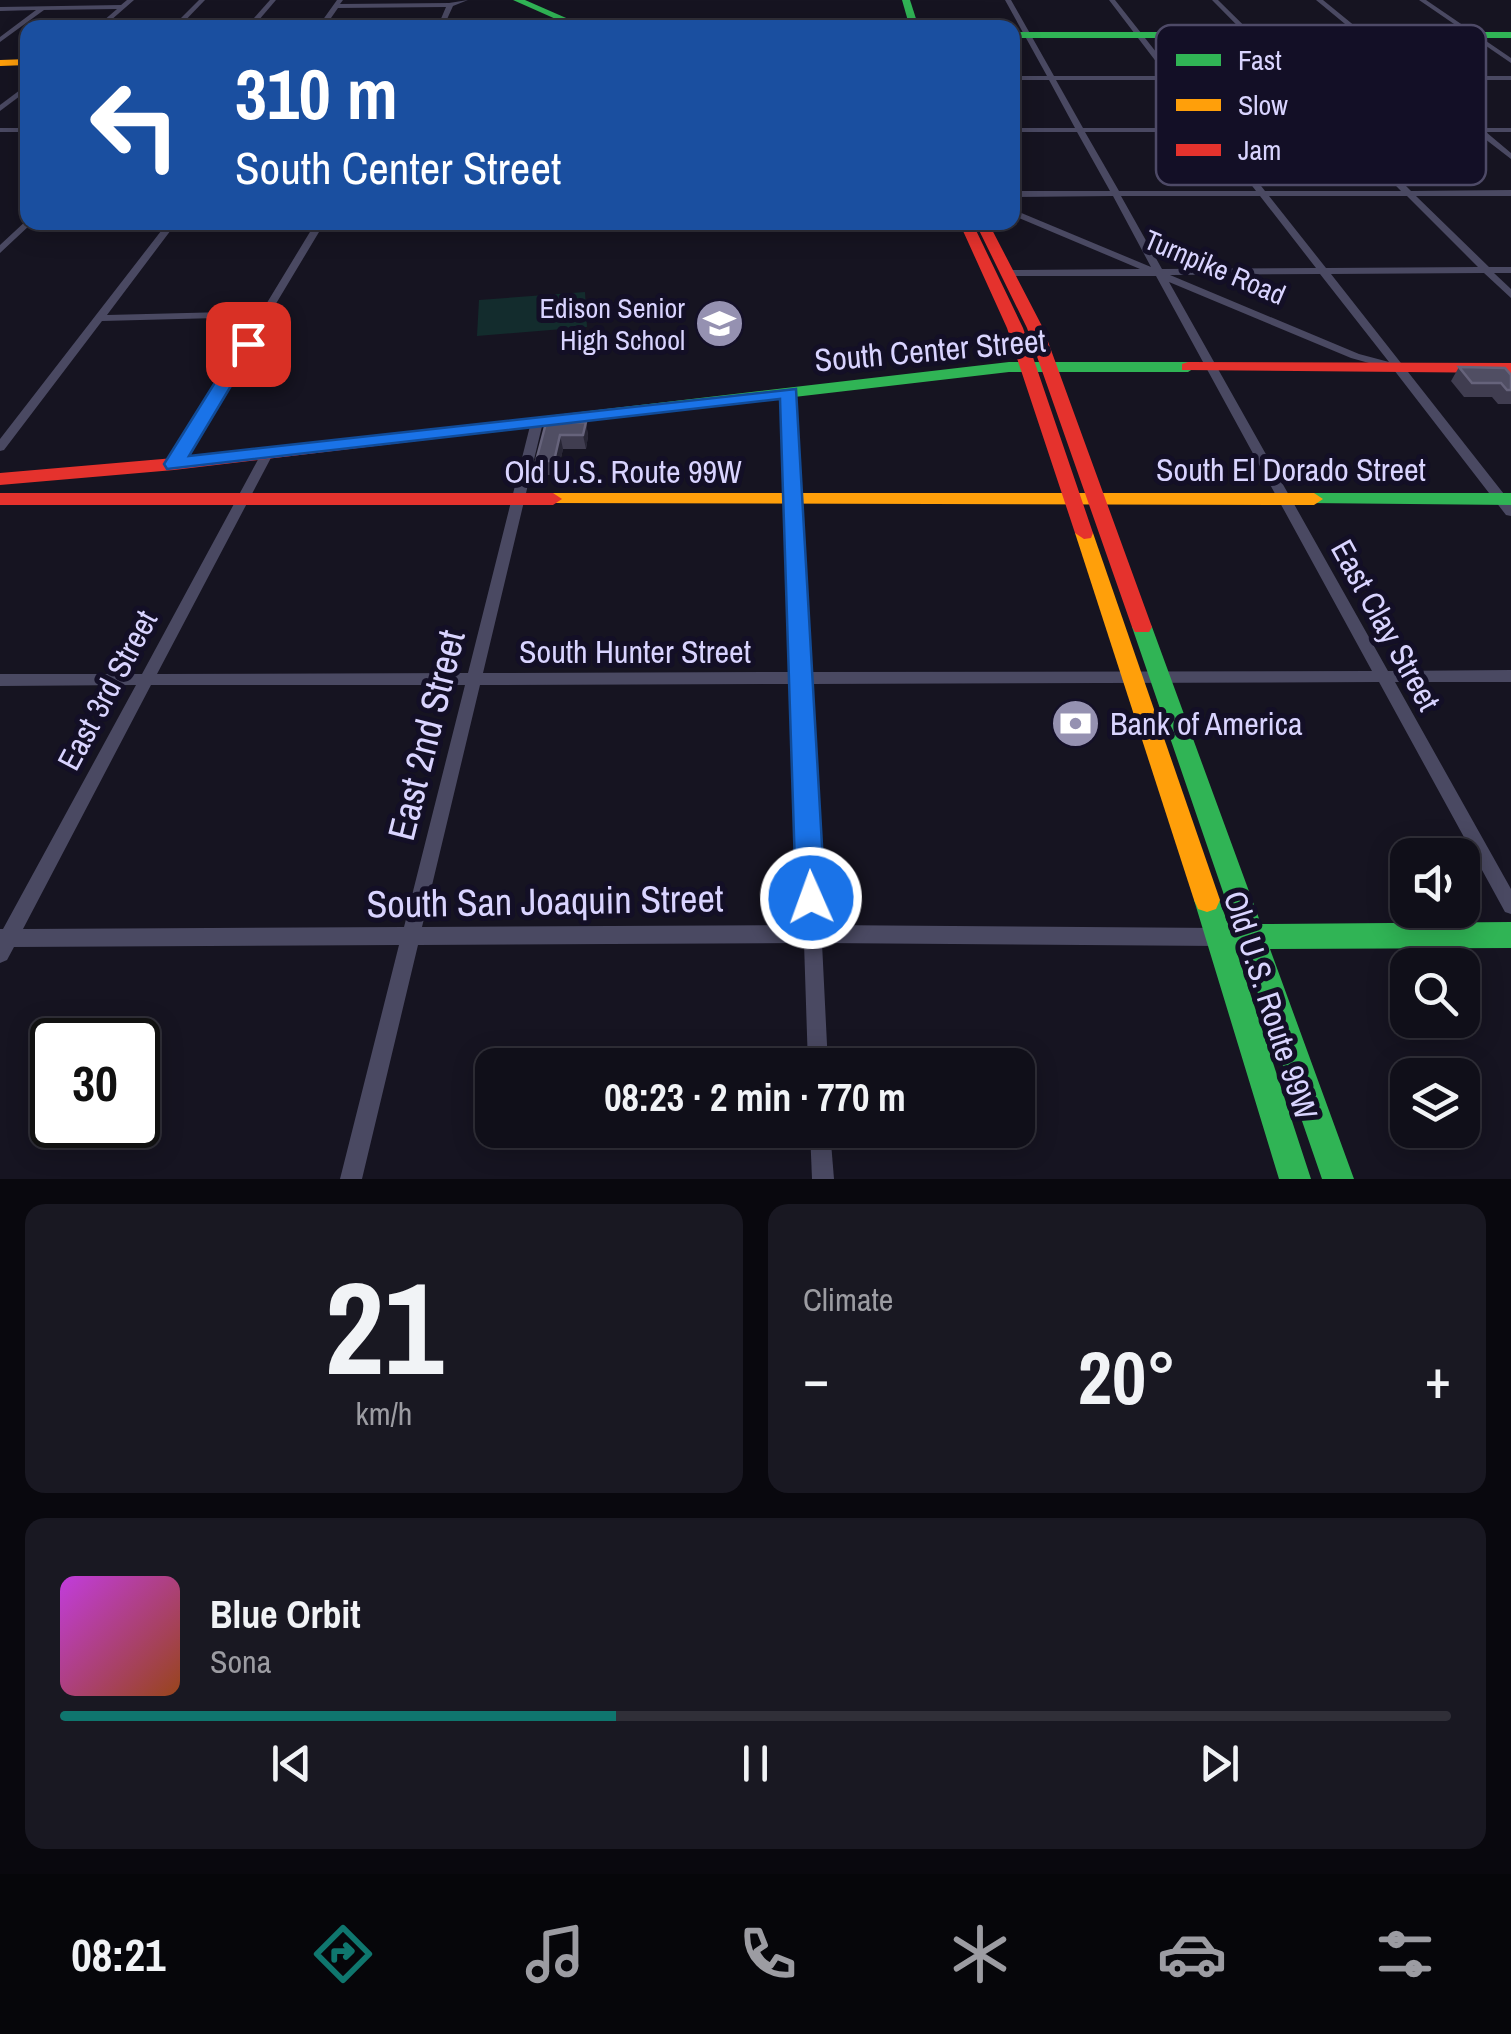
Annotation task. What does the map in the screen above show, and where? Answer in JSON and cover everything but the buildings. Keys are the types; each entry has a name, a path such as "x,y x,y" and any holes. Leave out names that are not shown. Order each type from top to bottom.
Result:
{"main road":[{"path":"517,0 566,20"},
{"path":"1020,36 1156,35"},
{"path":"969,230 1038,368"},
{"path":"985,230 1034,328 1038,368 1071,500"},
{"name":"South Center Street","path":"0,479 174,464 1038,368 1511,368"},
{"name":"Old U.S. Route 99W","path":"1038,368 1095,499 1338,1179"},
{"name":"Old U.S. Route 99W","path":"0,499 1071,500 1219,937 1296,1179"},
{"name":"South El Dorado Street","path":"1071,500 1508,503"},
{"name":"South San Joaquin Street","path":"1219,937 1511,935"}],"street":[{"path":"26,20 54,0"},
{"path":"107,20 131,0"},
{"path":"182,20 202,0"},
{"path":"255,20 273,0"},
{"path":"338,3 450,5 465,0"},
{"path":"1112,0 1156,56"},
{"path":"1215,0 1240,25"},
{"path":"1319,0 1350,25"},
{"path":"1422,0 1458,25"},
{"path":"443,20 450,5"},
{"path":"0,9 122,7"},
{"path":"0,40 20,25"},
{"name":"East Clay Street","path":"1020,36 1051,78 1081,130 1511,906"},
{"path":"1486,44 1511,61"},
{"path":"1020,78 1156,78"},
{"path":"0,110 20,93"},
{"path":"1020,130 1156,130"},
{"path":"1486,136 1511,156"},
{"path":"1256,185 1508,503"},
{"path":"1401,185 1511,295"},
{"path":"1020,194 1511,192"},
{"name":"Turnpike Road","path":"1020,215 1354,356 1398,368"},
{"path":"0,250 20,230"},
{"path":"0,447 167,230"},
{"path":"174,464 316,230"},
{"path":"1008,273 1511,270"},
{"path":"99,318 266,314"},
{"path":"789,393 817,1048"},
{"name":"East 2nd Street","path":"351,1179 537,422"},
{"name":"East 3rd Street","path":"3,944 267,454"},
{"name":"South Hunter Street","path":"0,680 1511,676"},
{"name":"South San Joaquin Street","path":"3,944 812,934 1219,937"},
{"path":"821,1148 822,1179"}],"green space":[{"path":"585,292 587,327 477,336 479,300"}],"traffic: fast":[{"path":"517,0 566,20"},
{"path":"906,0 912,20"},
{"path":"1020,35 1156,35"},
{"path":"1486,35 1511,35"},
{"path":"477,429 1009,367 1188,367"},
{"path":"1314,499 1511,499"},
{"path":"1142,627 1338,1179"},
{"path":"1207,900 1295,1179"},
{"path":"1219,937 1511,935"}],"traffic: slow":[{"path":"0,63 20,62"},
{"path":"553,499 1314,499"},
{"path":"1084,533 1207,900"}],"traffic: jam":[{"path":"969,230 1015,328 1084,533"},
{"path":"985,230 1035,328 1142,627"},
{"path":"1188,367 1511,368"},
{"path":"0,479 174,464 477,429"},
{"path":"0,499 553,499"}],"place":[{"name":"Edison Senior High School","path":"720,324"},
{"name":"Bank of America","path":"1075,723"}],"route":[{"path":"248,344 174,464 789,393 811,898"}]}
